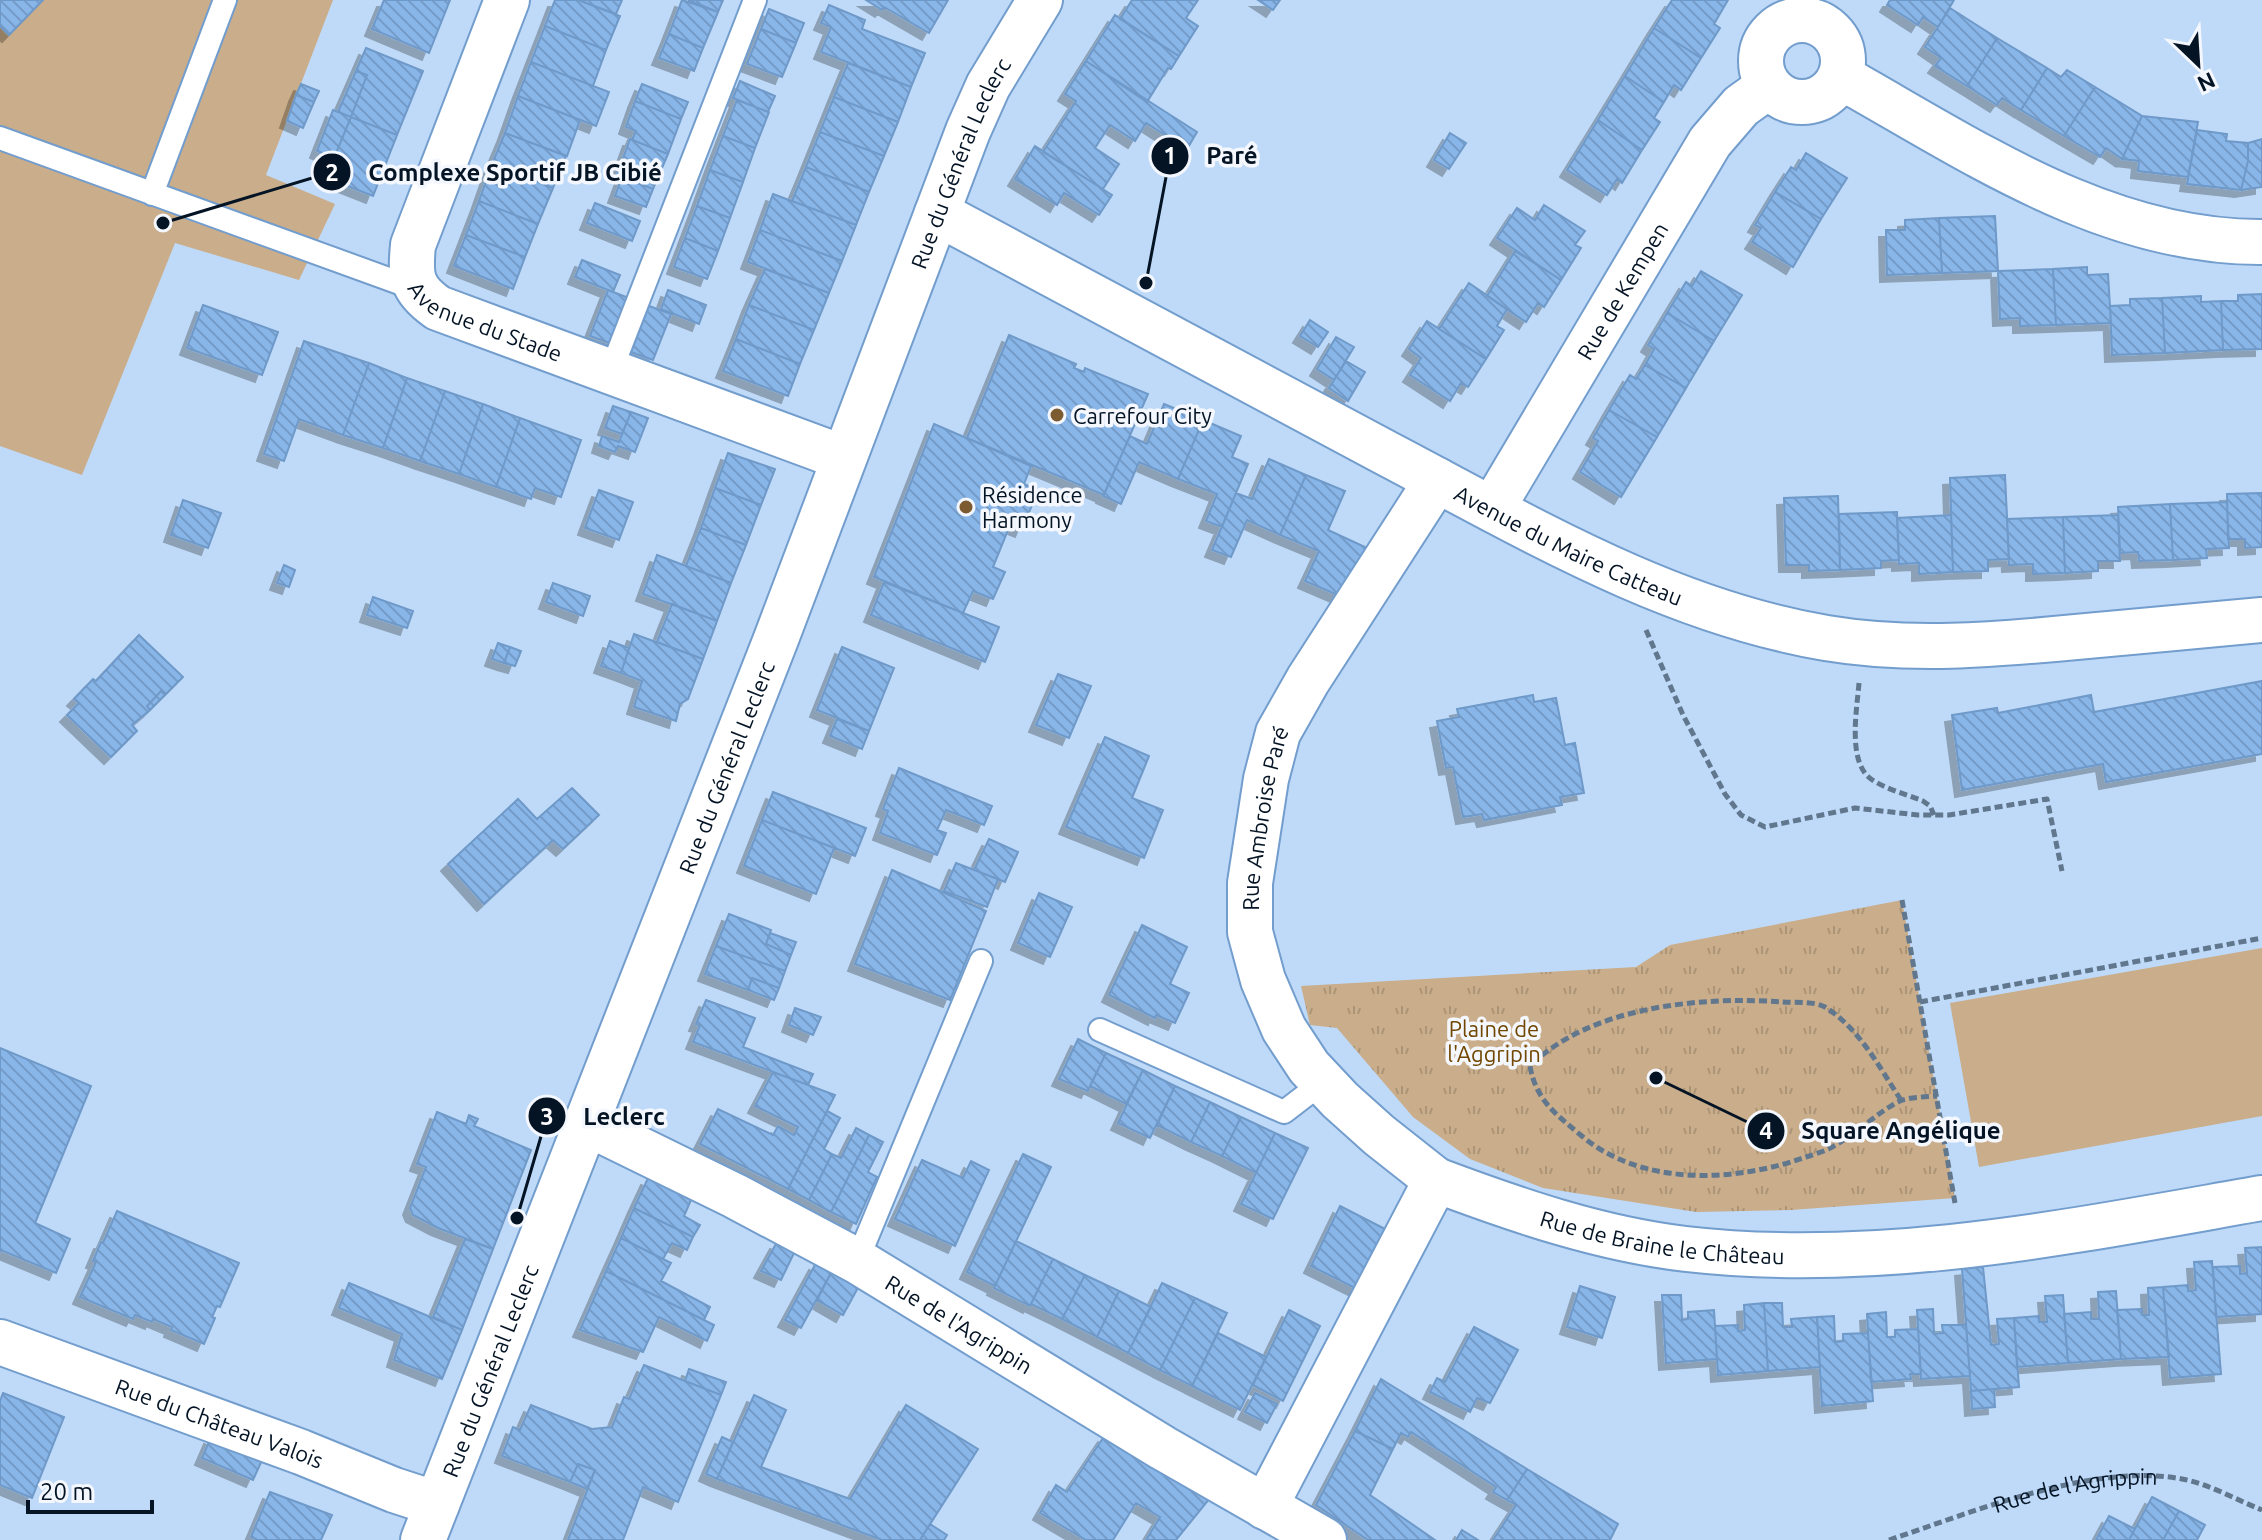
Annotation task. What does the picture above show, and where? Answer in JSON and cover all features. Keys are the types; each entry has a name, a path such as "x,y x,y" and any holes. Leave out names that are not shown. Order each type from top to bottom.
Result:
{"street":[{"name":"Avenue du Stade","path":"507,0 413,245 412,275 416,289 438,308 844,458"},
{"name":"Rue du Général Leclerc","path":"430,1522 588,1124 968,131 988,86 1040,0"},
{"path":"1780,11 1827,27 1843,49 1841,77 1822,98 1807,102 1793,101 1769,86 1763,74 1762,49 1780,11"},
{"path":"1841,77 2016,176 2049,191 2147,226 2205,239 2262,242"},
{"name":"Rue de Kempen","path":"1492,509 1710,142 1741,106 1769,86"},
{"name":"Avenue du Maire Catteau","path":"937,213 1492,509 1622,574 1711,610 1777,628 1863,642 1924,647 1981,645 2262,620"},
{"name":"Rue Ambroise Paré","path":"1436,1180 1379,1135 1323,1082 1284,1029 1263,980 1250,932 1250,883 1263,791 1278,733 1301,691 1437,480"},
{"name":"Rue de l'Agrippin","path":"588,1124 735,1196 857,1261 1163,1448 1324,1540"},
{"path":"1265,1507 1436,1180"},
{"name":"Rue de Braine le Château","path":"1436,1180 1555,1222 1685,1249 1821,1254 1963,1247 2262,1198"},
{"name":"Rue du Château Valois","path":"0,1342 287,1447 394,1490 430,1522"}],"lane":[{"path":"152,194 225,0"},
{"path":"610,373 755,0"},
{"path":"0,138 416,289"},
{"path":"857,1261 981,961"},
{"path":"1100,1030 1284,1112 1323,1082"}],"path":[{"path":"1622,574 1683,715 1725,794 1741,815 1765,827 1855,808 1949,815 2047,799 2062,871"},
{"path":"1863,642 1856,740 1861,770 1872,780 1923,801 1930,806 1934,815"},
{"path":"1902,900 1963,1247"},
{"path":"1920,1002 2262,938"},
{"path":"1901,1100 1850,1025 1821,1005 1710,1000 1633,1014 1575,1034 1548,1048 1530,1066 1533,1085 1551,1110 1589,1142 1623,1161 1670,1173 1727,1176 1779,1166 1832,1148 1901,1100 1937,1096"},
{"name":"Rue de l'Agrippin","path":"1889,1540 2030,1494 2131,1474 2186,1479 2262,1510"}],"green space":[{"path":"0,0 333,0 266,175 335,204 299,280 175,243 82,475 0,446"},
{"name":"Plaine de l'Aggripin","path":"1902,900 1955,1198 1791,1210 1696,1212 1543,1188 1470,1159 1413,1117 1337,1028 1310,1025 1301,986 1636,967 1670,945"},
{"path":"2262,948 2262,1116 1979,1167 1950,1003"}],"building":[{"path":"0,0 43,0 9,35 0,26"},
{"path":"384,0 450,0 429,53 372,29"},
{"path":"555,0 578,0 620,16 606,50 545,26"},
{"path":"578,0 622,0 616,14"},
{"path":"682,0 718,12 703,48 669,34"},
{"path":"688,0 723,0 718,12"},
{"path":"866,0 948,0 929,33"},
{"path":"1132,0 1198,0 1186,18 1198,26 1179,56 1120,19"},
{"path":"1258,0 1280,0 1273,10"},
{"path":"1672,0 1728,0 1714,24 1720,28 1701,58 1654,28"},
{"path":"1890,0 1954,0 1938,27 1923,17 1918,25 1887,5"},
{"path":"829,5 865,20 862,29 925,53 911,87 821,52 831,27 821,23"},
{"path":"1950,8 1997,38 1967,86 1935,66 1941,58 1925,47"},
{"path":"769,9 804,23 796,43 761,29"},
{"path":"1115,15 1179,56 1147,102 1086,61"},
{"path":"545,26 606,50 593,86 531,62"},
{"path":"1654,28 1701,58 1681,90 1674,85 1664,102 1625,76"},
{"path":"761,29 796,43 782,77 747,64"},
{"path":"669,34 703,48 694,71 659,58"},
{"path":"1997,38 2047,68 2021,110 2002,98 1997,105 1967,86"},
{"path":"366,48 423,71 397,135 351,117 367,75 356,71"},
{"path":"1086,61 1197,132 1187,149 1146,123 1135,141 1110,125 1095,148 1119,164 1103,189 1043,152 1076,101 1065,94"},
{"path":"531,62 609,92 596,126 518,96"},
{"path":"848,63 911,87 898,122 834,97"},
{"path":"2047,68 2061,77 2067,70 2095,87 2064,136 2021,110"},
{"path":"356,71 367,75 351,117 338,112"},
{"path":"1625,76 1664,102 1654,118 1660,122 1642,150 1598,120"},
{"path":"740,81 775,96 768,112 733,98"},
{"path":"301,84 319,91 314,102 296,95"},
{"path":"642,84 688,102 681,119 635,101"},
{"path":"2095,87 2142,116 2122,159 2106,148 2100,157 2064,136"},
{"path":"296,95 314,102 303,128 287,121"},
{"path":"518,96 580,120 567,156 505,133"},
{"path":"834,97 898,122 884,156 820,132"},
{"path":"737,100 769,112 755,148 723,136"},
{"path":"635,101 681,119 668,154 632,140 636,131 626,127"},
{"path":"333,110 351,117 334,158 317,151"},
{"path":"2142,116 2198,122 2188,177 2138,171 2139,161 2122,159"},
{"path":"351,117 397,135 373,196 322,176 330,157 334,158"},
{"path":"1598,120 1642,150 1622,183 1617,179 1607,195 1567,170"},
{"path":"2197,130 2227,134 2226,141 2248,143 2248,161 2241,190 2187,184"},
{"path":"820,132 884,156 869,192 806,167"},
{"path":"505,133 566,156 553,188 492,164"},
{"path":"1450,133 1466,143 1449,169 1434,160"},
{"path":"723,136 755,148 743,182 710,170"},
{"path":"630,139 668,154 653,189 617,175"},
{"path":"2262,139 2262,187 2241,190 2248,161 2248,143"},
{"path":"1035,146 1112,195 1099,215 1064,193 1057,205 1015,179"},
{"path":"1806,153 1847,178 1821,219 1775,192 1791,167 1796,170"},
{"path":"492,164 553,188 538,224 479,201"},
{"path":"806,167 869,192 856,225 792,201"},
{"path":"710,170 743,182 730,218 697,206"},
{"path":"622,177 653,189 646,207 615,196"},
{"path":"1775,192 1821,219 1793,267 1752,242 1761,228 1755,225"},
{"path":"773,194 856,225 842,261 760,230"},
{"path":"479,201 538,224 525,257 466,235"},
{"path":"595,203 640,221 632,241 587,223"},
{"path":"1544,205 1585,231 1575,245 1581,248 1561,280 1497,238 1517,208 1535,220"},
{"path":"697,206 730,218 718,251 685,238"},
{"path":"1995,216 1998,271 1942,273 1939,218"},
{"path":"1939,218 1942,273 1887,275 1886,230 1905,230 1905,220"},
{"path":"760,230 842,261 829,293 748,262"},
{"path":"466,235 525,257 513,289 454,266"},
{"path":"685,238 718,251 707,279 674,267"},
{"path":"1515,251 1561,280 1544,307 1538,303 1526,322 1487,296"},
{"path":"582,260 620,275 613,292 575,277"},
{"path":"2087,267 2087,275 2108,274 2111,323 2056,325 2053,269"},
{"path":"765,269 829,293 814,330 749,305"},
{"path":"2053,269 2056,325 2020,326 2020,318 2000,319 1998,271"},
{"path":"1701,271 1742,295 1714,341 1667,313 1686,282 1692,286"},
{"path":"1469,283 1507,309 1497,326 1504,330 1486,359 1439,329"},
{"path":"608,290 629,298 612,344 590,336"},
{"path":"668,290 706,305 699,324 661,309"},
{"path":"2262,294 2262,349 2223,350 2221,301 2238,301 2238,295"},
{"path":"2201,296 2201,302 2221,301 2223,350 2165,353 2162,298"},
{"path":"2162,298 2165,353 2112,355 2110,306 2130,305 2130,299"},
{"path":"203,305 278,332 262,375 187,348"},
{"path":"749,305 814,330 800,364 736,339"},
{"path":"649,306 671,314 653,360 631,352"},
{"path":"1667,313 1714,341 1686,388 1645,365 1654,349 1648,345"},
{"path":"1310,320 1328,332 1318,347 1300,336"},
{"path":"1427,321 1486,359 1468,387 1461,383 1450,401 1410,375 1421,358 1409,349"},
{"name":"Carrefour City","path":"1009,335 1076,364 1074,368 1084,372 1085,368 1148,394 1104,495 967,438"},
{"path":"1336,337 1354,347 1334,380 1317,369"},
{"path":"736,339 800,364 788,396 723,371"},
{"path":"304,341 369,363 343,435 299,419 284,461 264,454"},
{"path":"1346,361 1365,372 1348,401 1329,388"},
{"path":"369,363 407,378 383,448 343,435"},
{"path":"1645,365 1686,388 1657,437 1609,410 1630,375 1636,379"},
{"path":"407,378 445,391 420,461 383,448"},
{"path":"445,391 483,404 459,474 420,461"},
{"path":"483,404 520,418 496,487 459,474"},
{"path":"1164,404 1203,420 1178,479 1139,462 1121,504 1103,496 1130,436 1147,444"},
{"path":"613,406 631,412 622,434 605,428"},
{"path":"1609,410 1657,437 1621,497 1580,472 1598,441 1593,438"},
{"path":"631,412 648,418 635,452 618,446 615,452 599,446 602,436 619,442"},
{"path":"520,418 581,440 561,497 535,488 531,499 496,487"},
{"path":"1203,420 1241,436 1232,457 1248,464 1222,527 1206,521 1217,494 1178,479"},
{"name":"Résidence Harmony","path":"934,424 1031,466 1024,484 1038,490 1022,530 1010,525 993,567 1005,572 993,599 973,591 963,613 874,577"},
{"path":"728,453 775,469 761,505 715,488"},
{"path":"1269,459 1306,475 1280,535 1247,520 1231,557 1212,550 1236,493 1252,499"},
{"path":"1306,475 1345,491 1328,530 1367,548 1340,596 1305,581 1319,551 1280,535"},
{"path":"2005,475 2009,559 1988,560 1988,571 1953,572 1950,478"},
{"path":"715,488 761,505 746,545 701,528"},
{"path":"599,490 633,502 619,540 585,528"},
{"path":"2262,493 2262,547 2245,548 2245,539 2228,539 2227,494"},
{"path":"1838,496 1840,570 1809,571 1809,565 1786,565 1784,498"},
{"path":"183,500 221,513 208,548 171,535"},
{"path":"2227,502 2229,548 2206,549 2207,558 2173,560 2170,504"},
{"path":"2170,504 2173,560 2139,561 2138,552 2120,553 2118,507"},
{"path":"1897,512 1899,560 1881,561 1881,568 1840,570 1839,514"},
{"path":"1951,515 1953,572 1919,574 1919,563 1899,564 1897,518"},
{"path":"2118,515 2120,561 2098,561 2098,571 2065,573 2063,517"},
{"path":"2063,517 2065,573 2033,574 2033,564 2009,565 2007,519"},
{"path":"701,528 746,545 731,583 686,566"},
{"path":"657,555 731,583 717,621 643,594"},
{"path":"284,565 295,570 289,587 277,583"},
{"path":"884,582 999,627 985,662 871,615"},
{"path":"553,583 590,596 583,616 546,602"},
{"path":"373,597 413,611 407,628 367,615"},
{"path":"672,604 717,621 703,659 657,642"},
{"path":"634,634 703,659 688,699 680,704 676,721 634,707 642,681 621,673"},
{"path":"139,635 183,677 165,695 161,691 147,706 150,710 132,725 137,731 111,757 67,715 79,703 74,699 93,679 96,681"},
{"path":"610,641 629,648 621,673 601,666"},
{"path":"498,643 510,647 504,663 492,659"},
{"path":"510,647 521,651 515,666 504,663"},
{"path":"842,647 894,668 869,731 817,710"},
{"path":"1058,674 1091,686 1069,738 1036,725"},
{"path":"2262,681 2262,754 2106,782 2103,764 1962,790 1952,715 1997,708 1998,713 2091,695 2094,712"},
{"path":"161,691 165,695 150,710 147,706"},
{"path":"1533,695 1534,702 1556,698 1565,745 1575,743 1584,793 1560,797 1562,805 1484,820 1482,814 1463,817 1453,767 1446,768 1437,721 1459,717 1457,709"},
{"path":"837,719 869,731 862,749 830,736"},
{"path":"1105,737 1149,756 1132,798 1163,810 1144,858 1066,827"},
{"path":"899,768 992,806 984,825 946,810 937,830 946,833 937,855 880,833 888,811 883,809"},
{"path":"572,788 599,815 563,849 553,840 484,904 448,864 518,799 537,819"},
{"path":"773,792 866,828 855,856 762,820"},
{"path":"762,820 834,848 816,894 744,866"},
{"path":"989,839 1018,852 1005,882 974,870"},
{"path":"956,863 998,879 987,907 944,891"},
{"path":"892,870 986,911 950,1000 855,964"},
{"path":"1039,893 1072,907 1050,957 1018,943"},
{"path":"729,914 771,930 766,944 791,955 785,971 716,946"},
{"path":"1142,925 1187,947 1170,984 1189,993 1175,1023 1156,1015 1155,1018 1109,995"},
{"path":"770,933 796,942 791,955 766,944"},
{"path":"716,946 785,971 779,988 752,978 748,990 705,974"},
{"path":"752,978 779,988 774,1000 748,990"},
{"path":"706,1000 755,1018 743,1047 813,1074 808,1085 693,1042 700,1025 696,1024"},
{"path":"795,1008 821,1017 813,1035 789,1025"},
{"path":"1078,1039 1106,1053 1088,1091 1059,1079"},
{"path":"0,1048 91,1086 35,1223 70,1239 56,1273 0,1252"},
{"path":"1106,1053 1143,1070 1126,1104 1090,1086"},
{"path":"1143,1070 1175,1086 1150,1138 1118,1123"},
{"path":"773,1072 835,1095 788,1189 700,1144 718,1109 773,1135 778,1126 794,1135 798,1127 755,1106"},
{"path":"1175,1086 1210,1102 1191,1142 1157,1125"},
{"path":"1210,1102 1241,1117 1222,1156 1191,1142"},
{"path":"827,1111 840,1118 824,1149 832,1154 809,1200 788,1189"},
{"path":"437,1112 466,1124 469,1115 478,1119 474,1126 531,1150 493,1249 438,1228 413,1215 410,1208 426,1167 417,1164"},
{"path":"1241,1117 1275,1133 1256,1173 1222,1156"},
{"path":"856,1128 869,1135 831,1212 809,1200 832,1154 841,1158"},
{"path":"1275,1133 1308,1148 1273,1219 1241,1204"},
{"path":"869,1135 883,1142 868,1172 877,1177 856,1224 831,1212"},
{"path":"1023,1154 1051,1167 995,1286 967,1272"},
{"path":"922,1160 963,1178 971,1161 989,1170 955,1246 895,1219"},
{"path":"648,1178 691,1200 684,1216 700,1225 693,1237 634,1208"},
{"path":"1340,1206 1387,1230 1357,1289 1311,1266"},
{"path":"634,1208 693,1237 687,1250 672,1243 663,1259 621,1238"},
{"path":"117,1211 239,1263 220,1307 217,1306 212,1317 215,1318 204,1344 153,1319 152,1322 135,1315 133,1319 80,1297 96,1262 93,1261 101,1242"},
{"path":"621,1238 671,1263 661,1281 710,1307 704,1320 606,1271"},
{"path":"465,1239 493,1249 462,1330 433,1317"},
{"path":"1016,1241 1053,1259 1030,1306 994,1288"},
{"path":"777,1242 795,1251 781,1280 761,1271"},
{"path":"2262,1247 2262,1314 2216,1317 2213,1267 2240,1266 2240,1274 2247,1273 2245,1248"},
{"path":"1053,1259 1085,1275 1062,1319 1031,1304"},
{"path":"2212,1261 2221,1374 2170,1378 2163,1287 2188,1285 2188,1291 2196,1290 2194,1262"},
{"path":"816,1263 832,1271 801,1328 785,1320"},
{"path":"1983,1267 1991,1345 1999,1344 1997,1319 2014,1318 2019,1387 1971,1391 1962,1269"},
{"path":"606,1271 714,1325 707,1341 659,1317 643,1352 580,1330"},
{"path":"832,1271 859,1286 843,1315 817,1300"},
{"path":"1085,1275 1119,1291 1097,1337 1062,1319"},
{"path":"349,1283 462,1330 442,1379 394,1360 402,1334 339,1308"},
{"path":"1162,1283 1195,1298 1160,1370 1128,1353"},
{"path":"1580,1286 1615,1297 1602,1338 1567,1327"},
{"path":"2163,1287 2169,1357 2121,1359 2117,1310 2142,1309 2142,1315 2149,1315 2148,1288"},
{"path":"1119,1291 1151,1307 1128,1353 1097,1337"},
{"path":"2116,1291 2121,1359 2068,1363 2064,1314 2091,1312 2091,1319 2099,1319 2098,1292"},
{"path":"1662,1295 1681,1295 1682,1320 1688,1319 1688,1312 1714,1310 1717,1359 1666,1363"},
{"path":"2063,1295 2068,1363 2017,1367 2014,1318 2039,1316 2039,1322 2047,1322 2045,1296"},
{"path":"1195,1298 1227,1313 1192,1386 1160,1370"},
{"path":"1764,1303 1782,1303 1783,1327 1792,1327 1791,1319 1817,1317 1820,1367 1768,1371"},
{"path":"1764,1303 1768,1371 1718,1375 1715,1326 1738,1325 1738,1331 1745,1330 1744,1305"},
{"path":"1933,1309 1934,1334 1943,1333 1942,1325 1966,1325 1970,1376 1921,1379 1917,1310"},
{"path":"1289,1310 1320,1326 1283,1401 1253,1385"},
{"path":"1886,1312 1887,1337 1895,1337 1895,1330 1918,1329 1921,1374 1910,1374 1911,1379 1871,1382 1867,1314"},
{"path":"1834,1316 1835,1342 1843,1341 1843,1334 1868,1333 1873,1401 1822,1406 1817,1317"},
{"path":"1474,1327 1518,1350 1490,1403 1477,1398 1470,1412 1430,1392 1437,1378 1445,1382"},
{"path":"1218,1333 1266,1357 1240,1410 1192,1386"},
{"path":"644,1365 721,1395 678,1502 643,1487 623,1540 568,1540 595,1470 578,1464 570,1482 502,1456 513,1427 520,1430 531,1405 592,1429 612,1427 624,1397 629,1399"},
{"path":"689,1369 726,1382 721,1395 685,1381"},
{"path":"1381,1379 1527,1469 1507,1500 1493,1492 1496,1487 1411,1432 1408,1437 1401,1433 1393,1449 1355,1431"},
{"path":"1994,1389 1995,1407 1972,1409 1971,1391"},
{"path":"3,1393 64,1417 32,1498 0,1485 0,1401"},
{"path":"1255,1393 1277,1404 1267,1423 1245,1412"},
{"path":"754,1395 786,1410 761,1467 850,1499 906,1405 978,1449 920,1540 882,1540 717,1479"},
{"path":"1355,1431 1393,1449 1370,1495 1435,1540 1368,1540 1316,1505"},
{"path":"1105,1435 1210,1498 1176,1540 1146,1540 1160,1517 1136,1503 1113,1540 1086,1540 1040,1513 1056,1485 1067,1492"},
{"path":"211,1437 263,1458 253,1480 202,1458"},
{"path":"722,1437 733,1442 717,1479 706,1474"},
{"path":"578,1464 595,1470 587,1489 570,1482"},
{"path":"1527,1469 1618,1524 1610,1540 1493,1540 1516,1505 1507,1500"},
{"path":"270,1492 332,1515 321,1540 258,1540 251,1537"},
{"path":"2152,1497 2179,1511 2163,1540 2129,1540"},
{"path":"2179,1511 2205,1525 2197,1540 2163,1540"},
{"path":"2109,1516 2135,1529 2129,1540 2096,1540"},
{"path":"930,1524 947,1535 944,1540 920,1540"},
{"path":"1462,1530 1478,1540 1456,1540"}],"place":[{"name":"Complexe Sportif JB Cibié","path":"163,223"},
{"name":"Paré","path":"1146,283"},
{"name":"Carrefour City","path":"1057,415"},
{"name":"Résidence Harmony","path":"966,507"},
{"name":"Square Angélique","path":"1656,1078"},
{"name":"Leclerc","path":"517,1218"}]}
